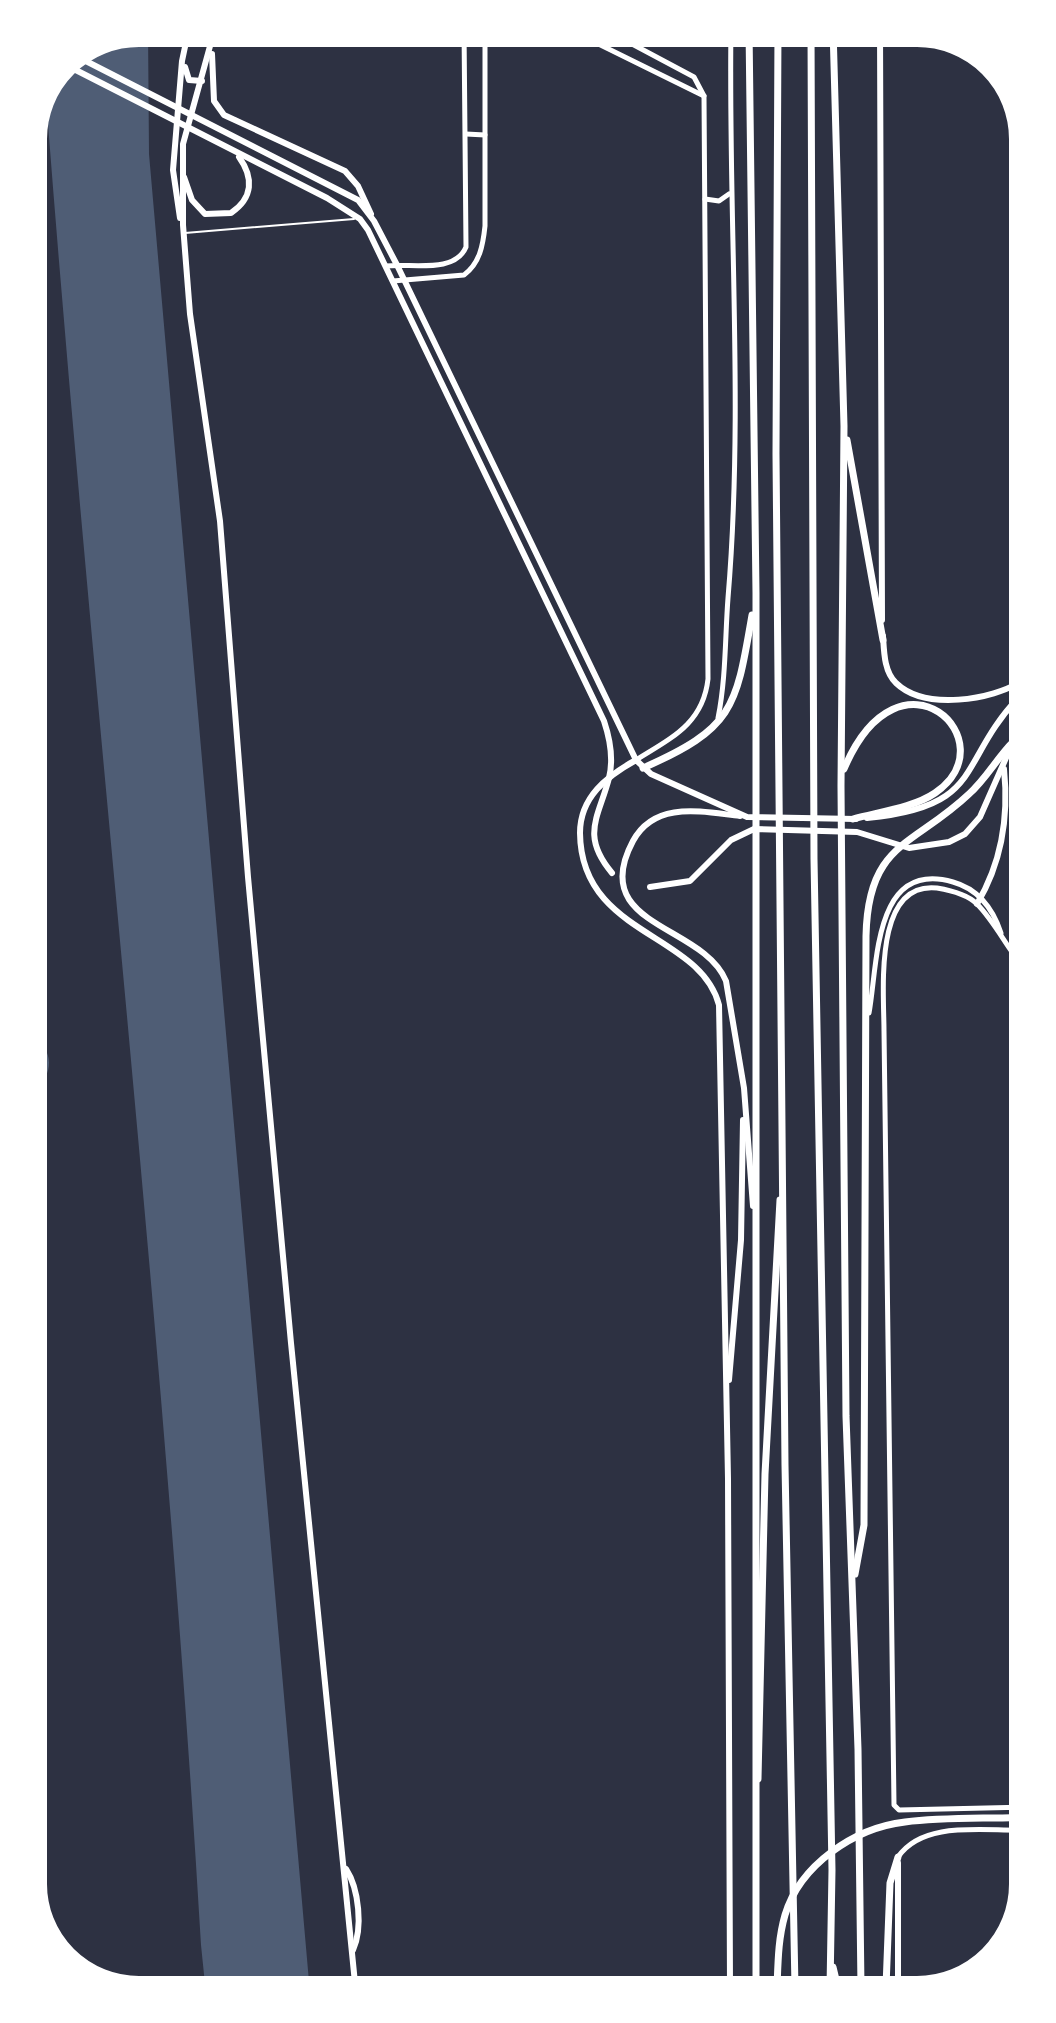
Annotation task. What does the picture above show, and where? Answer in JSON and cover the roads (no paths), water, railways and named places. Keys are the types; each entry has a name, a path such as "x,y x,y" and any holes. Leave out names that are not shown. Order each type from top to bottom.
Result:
{"highway":[{"path":"749,42 756,593 756,1981"},
{"path":"778,42 776,454 785,1451 795,1981"},
{"path":"811,42 814,859 832,1854 830,1981"},
{"path":"833,42 844,426 841,786 846,1416 853,1580 861,1981"},
{"path":"844,426 883,640"},
{"path":"643,768 714,728 727,714 740,685 756,593"},
{"path":"842,775 865,730 893,709 919,704 933,707 944,713 958,735 956,769 935,793 853,819"},
{"path":"853,1580 864,1525 867,915 879,869 906,840 969,795 1010,745"},
{"path":"754,1816 762,1738 765,1474 784,1150"},
{"path":"777,1981 778,1949 786,1912 799,1886 838,1848 860,1834 905,1822 1014,1817"},
{"path":"886,1981 890,1883 898,1857"},
{"path":"830,1959 836,1981"}],"main road":[{"path":"183,229 176,203 173,170 186,42"},
{"path":"188,42 186,75 189,80 202,81"},
{"path":"212,42 183,144 183,229 190,314 219,510 259,1001 344,1866 353,1880 359,1934 352,1953 355,1981"},
{"path":"214,42 211,76 217,108 224,115 345,171 358,186 636,760 643,768 747,817"},
{"path":"880,42 883,640 889,672 895,682 912,694 970,700 998,693 1014,685"},
{"path":"84,60 320,178 358,200 374,221"},
{"path":"73,69 360,219 386,266 576,658 610,738 609,777 598,804 594,828 597,852 612,873"},
{"path":"181,171 198,208 213,216 231,213 246,201 250,187 247,172 237,154"},
{"path":"755,1233 738,1038 721,967 704,950 646,919 631,904 624,878 628,852 635,837 656,818 683,810 747,817 853,819 925,808 950,794 968,774 997,724 1014,704"},
{"path":"610,738 625,738"},
{"path":"650,887 690,881 731,840 754,829 857,832 909,848 949,842 965,834 980,817 1014,741"},
{"path":"636,760 609,777 586,803 580,824 581,843 593,880 624,919 704,973 714,984 719,1005 726,1403 730,1981"},
{"path":"979,900 1002,843 1007,810 1003,766"},
{"path":"726,1403 738,1294 744,1088"},
{"path":"898,1857 898,1981"}],"street":[{"path":"386,266 450,263 462,256 467,230 464,42"},
{"path":"393,281 453,279 464,275 477,261 485,226 485,42"},
{"path":"594,42 704,96"},
{"path":"628,42 694,77 704,96 706,694 704,704 689,724 636,760"},
{"path":"714,728 719,716 733,545 735,336 730,192 731,42"},
{"path":"688,90 694,77"},
{"path":"466,134 485,135"},
{"path":"705,199 719,201 730,192"},
{"path":"867,1023 879,936 889,906 900,891 914,882 940,879 967,887 979,900 1014,954"},
{"path":"979,900 938,888 917,890 899,903 886,944 894,1805 899,1810 919,1811 1014,1808"},
{"path":"898,1857 908,1844 927,1835 1014,1831"}],"lane":[{"path":"183,229 360,219"}],"water":[{"path":"148,42 149,154 309,1981 205,1981 169,1489 48,124 52,96 75,66 108,47"},
{"path":"42,1044 49,1062 42,1081"}]}
